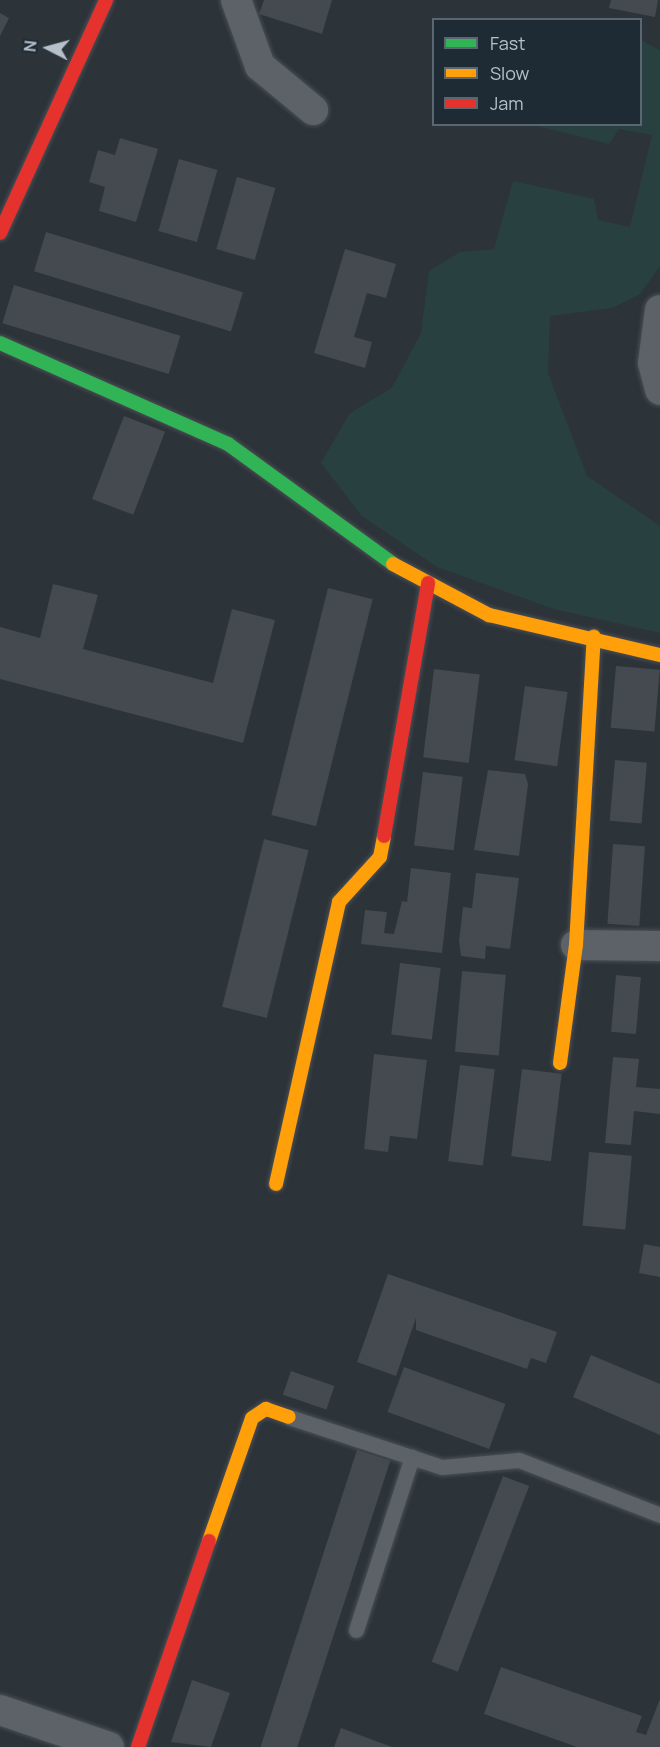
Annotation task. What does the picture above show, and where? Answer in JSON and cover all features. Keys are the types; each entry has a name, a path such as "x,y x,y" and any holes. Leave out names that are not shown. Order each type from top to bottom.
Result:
{"street":[{"path":"0,233 105,0"},
{"path":"236,0 260,66 313,110"},
{"path":"660,310 653,363 660,390"},
{"path":"0,343 228,444 369,551 489,615 594,637 660,656"},
{"path":"276,1184 339,902 380,857 428,583"},
{"path":"560,1063 576,945 594,637"},
{"path":"576,945 660,946"},
{"path":"138,1747 252,1418 266,1410 289,1418"},
{"path":"0,1710 110,1747"}],"lane":[{"path":"289,1418 442,1467 519,1460 660,1515"},
{"path":"356,1630 412,1458"}],"green space":[{"path":"642,41 660,50 660,266 640,294 612,308 550,316 548,373 587,476 660,526 660,633 554,609 437,567 362,516 321,463 350,413 392,388 421,333 429,271 460,252 494,249 513,181 594,199 598,220 630,227 652,135 619,129 609,144 538,126 642,126"}],"building":[{"path":"264,0 332,0 322,34 259,14"},
{"path":"611,0 658,0 655,17 609,8"},
{"path":"0,13 9,18 0,36"},
{"path":"120,138 158,149 136,222 99,211 105,187 89,182 98,150 115,155"},
{"path":"179,159 217,170 197,242 158,231"},
{"path":"237,177 275,188 255,260 216,249"},
{"path":"46,232 243,292 231,331 34,271"},
{"path":"345,249 396,264 386,298 367,293 354,337 372,342 365,368 314,353"},
{"path":"14,285 180,336 169,374 2,323"},
{"path":"124,416 165,432 133,515 92,499"},
{"path":"53,584 98,595 83,649 213,683 232,609 275,620 243,743 0,679 0,627 40,638"},
{"path":"328,588 373,599 316,826 271,815"},
{"path":"616,666 660,670 654,732 611,728"},
{"path":"434,669 480,675 469,763 423,757"},
{"path":"525,686 568,692 557,766 515,760"},
{"path":"615,760 647,763 642,824 610,821"},
{"path":"488,770 525,774 528,784 519,856 474,850"},
{"path":"423,772 463,777 454,850 414,845"},
{"path":"264,839 309,850 267,1018 222,1007"},
{"path":"613,844 645,846 639,926 607,924"},
{"path":"411,868 451,873 442,953 361,944 365,910 387,912 384,933 394,934 402,901 407,902"},
{"path":"476,873 519,878 510,949 486,946 485,959 461,956 459,941 463,907 472,908"},
{"path":"400,963 441,968 432,1039 391,1034"},
{"path":"462,971 506,975 499,1056 455,1052"},
{"path":"616,975 641,977 636,1034 611,1032"},
{"path":"374,1054 427,1060 417,1139 390,1136 388,1152 364,1149"},
{"path":"613,1057 639,1059 636,1087 660,1089 660,1114 634,1111 631,1145 605,1143"},
{"path":"460,1065 495,1069 483,1166 448,1161"},
{"path":"522,1069 562,1074 551,1161 511,1156"},
{"path":"589,1152 632,1156 625,1229 583,1226"},
{"path":"644,1244 660,1247 660,1277 639,1273"},
{"path":"388,1274 557,1332 546,1363 531,1358 527,1369 416,1330 416,1318 396,1376 357,1362"},
{"path":"591,1355 660,1384 660,1435 573,1397"},
{"path":"404,1367 505,1404 489,1449 388,1412"},
{"path":"291,1371 334,1386 326,1410 283,1395"},
{"path":"357,1450 390,1461 297,1747 261,1747"},
{"path":"503,1476 529,1486 458,1672 432,1662"},
{"path":"501,1667 642,1716 636,1732 646,1735 660,1699 660,1747 577,1747 484,1714"},
{"path":"192,1680 230,1693 211,1747 171,1742"},
{"path":"341,1728 392,1747 334,1747"}],"traffic: fast":[{"path":"0,343 228,444 393,564"}],"traffic: slow":[{"path":"393,564 489,615 660,655"},
{"path":"560,1063 576,945 594,637"},
{"path":"276,1184 339,902 380,857 384,836"},
{"path":"209,1541 252,1418 266,1409 289,1417"}],"traffic: jam":[{"path":"0,233 106,0"},
{"path":"384,836 428,583"},
{"path":"138,1747 209,1541"}]}
